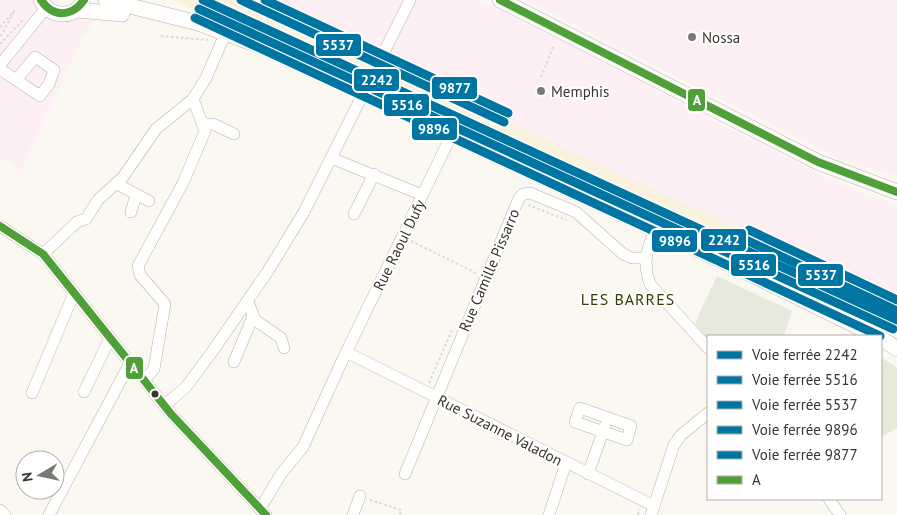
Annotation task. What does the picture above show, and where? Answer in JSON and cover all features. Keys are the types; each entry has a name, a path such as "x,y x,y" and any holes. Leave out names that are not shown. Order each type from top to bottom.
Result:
{"main road":[{"path":"106,0 198,23 224,36 268,49 843,318 875,335"},
{"path":"500,0 818,162 890,186 897,192"},
{"path":"43,4 62,14 81,5 103,10 198,23"},
{"path":"882,339 897,348"}],"street":[{"path":"165,405 186,387 248,302 304,212 394,36 410,0"},
{"path":"0,65 43,4"},
{"path":"43,254 77,222 86,219 98,200 117,184 156,129 193,99 206,78 224,36"},
{"path":"0,69 17,79"},
{"path":"145,379 154,369 165,304 140,275 138,266 183,183 205,131 204,124 193,99"},
{"path":"204,124 213,124 234,134"},
{"name":"Rue Raoul Dufy","path":"263,512 281,474 303,448 346,352 451,136"},
{"path":"331,158 415,192"},
{"path":"354,214 374,174"},
{"path":"117,184 150,201"},
{"name":"Rue Camille Pissarro","path":"405,474 519,198 526,193 539,195 576,212 622,254 632,258 646,258"},
{"path":"131,212 136,195"},
{"path":"0,226 43,254 165,405 218,466 263,512"},
{"path":"655,231 646,258 645,270 650,284 707,347"},
{"path":"32,393 74,293"},
{"path":"248,302 255,320 281,338 284,348"},
{"path":"234,362 252,316"},
{"path":"84,392 110,338"},
{"name":"Rue Suzanne Valadon","path":"346,352 588,474 653,510"},
{"path":"50,515 130,363"},
{"path":"580,408 632,426 627,440 603,431 575,422 580,408"},
{"path":"653,510 674,445 681,435 707,414"},
{"path":"588,474 607,418"},
{"path":"549,515 566,463"},
{"path":"352,515 360,496"},
{"path":"830,500 840,515"},
{"path":"0,510 5,515"}],"path":[{"path":"0,27 13,9 15,10 0,37"},
{"path":"0,44 25,19"},
{"path":"161,36 224,36"},
{"path":"540,77 554,44"},
{"path":"403,238 485,277"},
{"path":"360,496 401,510 400,515"}],"shaded area":[{"path":"0,0 39,0 55,11 95,20 82,39 20,170 0,157"},
{"path":"173,0 243,0 374,61 381,70 386,66 897,301 897,332 804,286 701,244 375,93 373,90 375,82 352,85"},
{"path":"243,0 480,0 821,175 868,196 897,204 897,301"},
{"path":"527,0 897,0 897,176 837,158"}],"green space":[{"path":"717,276 792,311 784,335 707,335 707,338 695,323"},
{"path":"882,358 897,368 897,428 882,436"}],"rail line":[{"name":"2242","path":"203,0 897,320"},
{"name":"5537","path":"241,0 504,122"},
{"name":"9877","path":"265,0 508,113"},
{"name":"5516","path":"199,9 893,329"},
{"name":"9896","path":"195,18 878,335"},
{"name":"9877","path":"749,230 897,300"},
{"name":"5537","path":"744,239 897,311"}],"transit line":[{"name":"A","path":"41,0 51,10 62,13 74,10 84,0"},
{"name":"A","path":"500,0 818,162 897,192"},
{"name":"A","path":"0,226 43,254 171,414 266,515"}],"place":[{"name":"Nossa","path":"692,37"},
{"name":"Memphis","path":"541,91"}],"district":[{"name":"LES BARRES","path":"628,299"}]}
